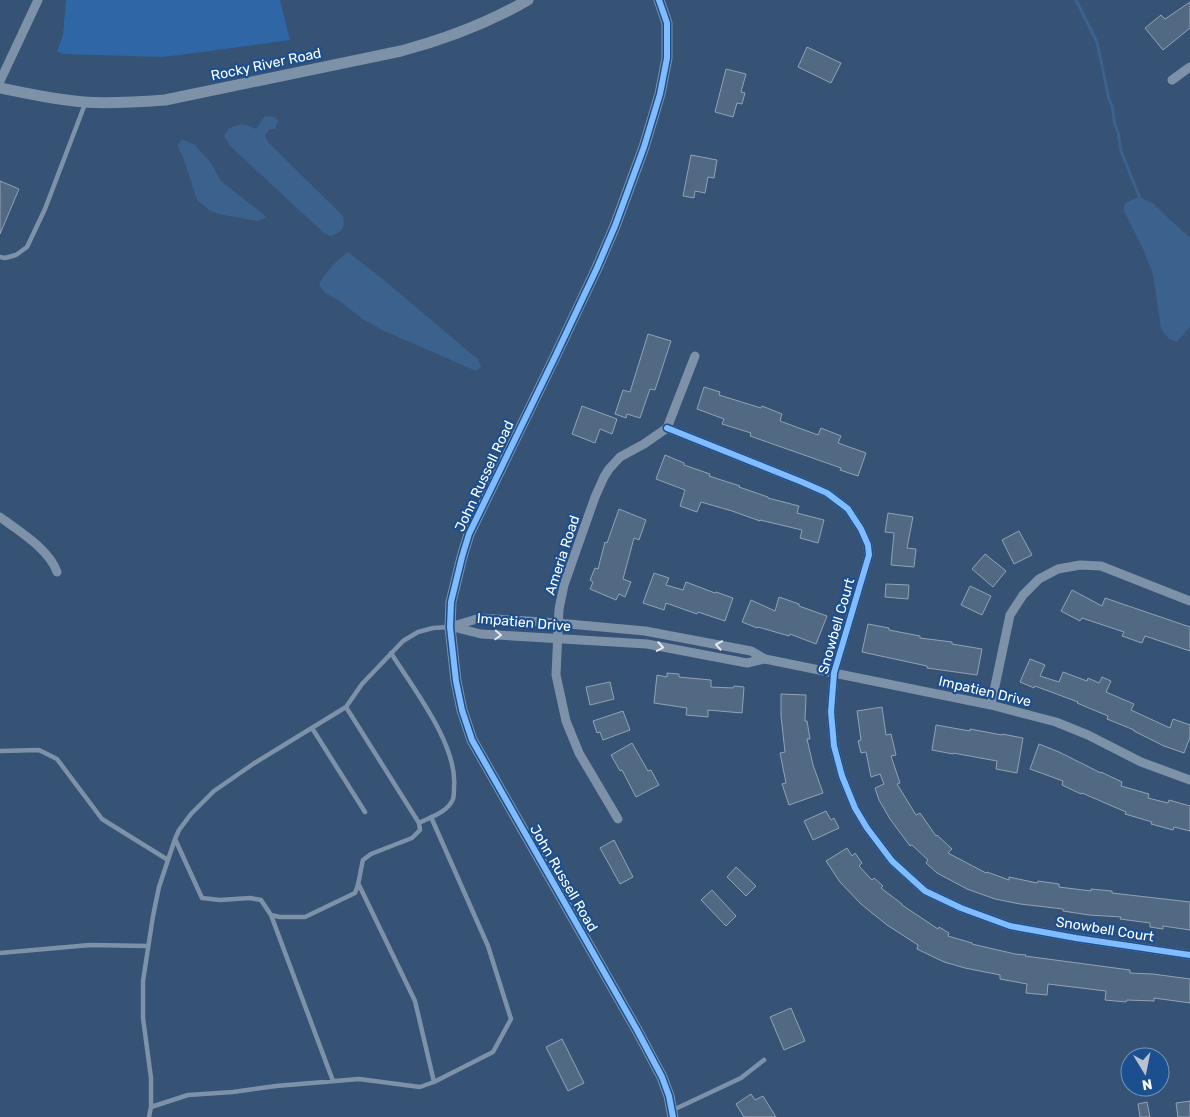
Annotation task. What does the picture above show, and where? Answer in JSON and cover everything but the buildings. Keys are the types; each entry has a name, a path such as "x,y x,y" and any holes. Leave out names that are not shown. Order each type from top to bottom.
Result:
{"street":[{"path":"0,81 38,0"},
{"name":"Rocky River Road","path":"0,88 85,102 131,103 165,100 401,51 434,42 466,31 528,0"},
{"name":"John Russell Road","path":"659,0 666,23 667,58 660,94 644,147 615,226 597,268 469,534 452,602 450,626 456,681 462,710 472,740 662,1076 672,1114"},
{"path":"1172,80 1190,67"},
{"path":"667,428 695,356"},
{"name":"Ameria Road","path":"618,819 579,753 566,721 556,675 558,623 564,585 604,477 620,458 667,428"},
{"name":"Snowbell Court","path":"667,428 827,493 848,509 861,529 868,545 869,555 834,673 832,712 834,746 842,776 855,808 867,828 892,861 925,891 961,908 1010,926 1190,955"},
{"path":"0,517 45,552 54,563 57,572"},
{"path":"991,705 1010,615 1023,595 1039,579 1058,569 1080,565 1100,566 1190,601"},
{"name":"Impatien Drive","path":"450,626 480,618 645,630 751,651 765,659 991,705 1056,722 1088,735 1141,762 1190,780"},
{"name":"Impatien Drive","path":"450,626 481,634 647,644 747,662 765,659"}],"lane":[{"path":"0,257 5,258 16,255 27,247 45,209 85,102"},
{"path":"149,1117 151,1078 143,1018 143,981 159,887 179,830 191,814 214,791 253,764 346,707 362,684 403,641 418,632 450,626"},
{"path":"392,653 439,727 452,762 455,780 453,798 444,810 419,823"},
{"path":"271,915 305,917 355,893 359,885 360,869 363,860 371,854 412,838 420,830 419,823 346,707"},
{"path":"312,728 365,812"},
{"path":"0,752 39,750 57,759 102,819 168,860"},
{"path":"151,1107 188,1095 359,1079 420,1087 494,1052 511,1019 488,946 431,817"},
{"path":"175,839 202,898 220,900 250,898 261,900 271,915 333,1081"},
{"path":"359,885 415,1001 434,1082"},
{"path":"0,953 90,945 148,946"},
{"path":"672,1114 741,1078 764,1060"}],"shaded area":[{"path":"66,0 280,0 290,40 161,57 63,54 57,51 63,35"},
{"path":"265,116 275,117 278,121 275,129 270,129 265,135 268,142 343,216 344,224 338,233 331,236 325,234 229,145 224,136 228,129 242,125 256,129"},
{"path":"182,139 195,145 211,163 221,181 267,217 258,221 223,215 210,211 197,200 178,145"},
{"path":"1139,197 1153,203 1190,238 1190,327 1177,342 1169,339 1161,329 1153,275 1144,251 1124,211 1125,203"},
{"path":"348,252 478,359 481,367 476,371 384,331 364,320 338,300 325,293 319,285 321,280 331,267"}],"waterway":[{"path":"1076,0 1097,42 1121,151 1141,201"}],"cycle path":[{"path":"659,0 667,23 667,58 660,94 644,147 615,226 597,268 469,534 451,602 450,627 456,681 462,710 472,740 637,1030 662,1077 669,1096 673,1117"},
{"path":"667,428 827,493 848,509 861,529 868,545 869,555 834,673 831,712 834,746 842,776 855,808 867,828 892,861 925,891 961,908 1010,926 1190,955"}]}
